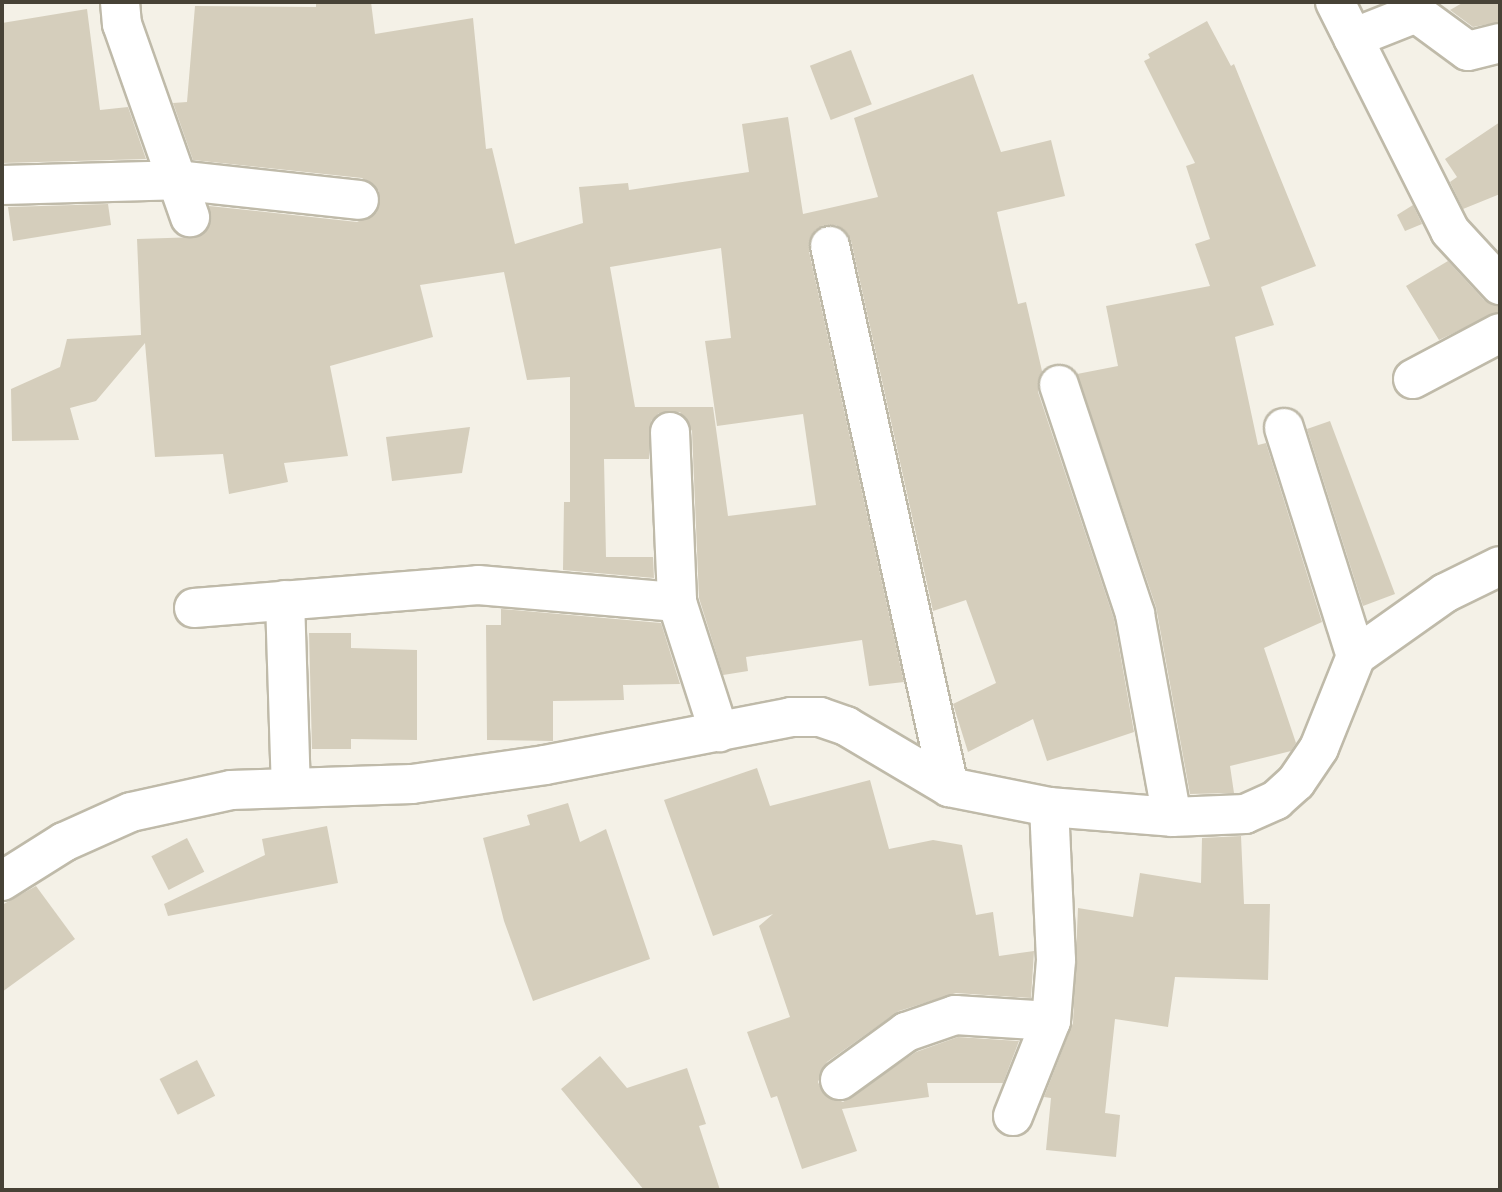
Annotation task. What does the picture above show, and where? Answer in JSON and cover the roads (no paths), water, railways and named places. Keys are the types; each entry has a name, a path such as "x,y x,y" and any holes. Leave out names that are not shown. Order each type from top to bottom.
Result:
{"street":[{"path":"120,2 122,24 190,217"},
{"path":"1335,2 1450,231 1500,285"},
{"path":"1353,38 1416,13 1468,51 1500,43"},
{"path":"2,185 176,180 359,200"},
{"path":"830,246 949,787"},
{"path":"1412,379 1500,332"},
{"path":"1059,385 1135,614 1172,817"},
{"path":"1284,428 1356,656"},
{"path":"670,432 677,602 719,732"},
{"path":"2,881 64,842 131,812 231,790 412,784 792,717 820,717 846,726 949,787 1049,807 1172,817 1245,814 1276,800 1296,782 1318,748 1356,656 1445,593 1500,566"},
{"path":"194,608 478,585 677,602"},
{"path":"285,600 291,788"},
{"path":"1013,1116 1051,1021 1056,960 1049,807"},
{"path":"840,1080 906,1032 955,1015 1051,1021"}]}
